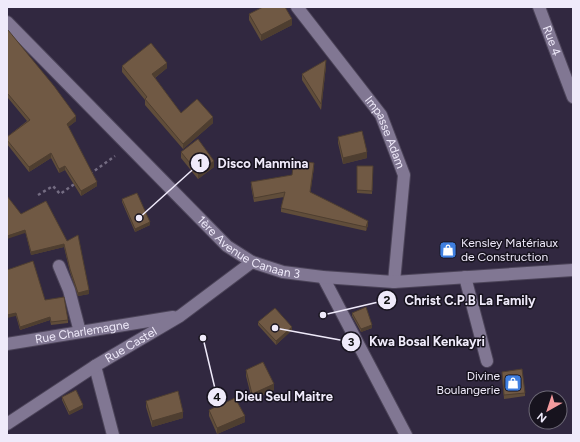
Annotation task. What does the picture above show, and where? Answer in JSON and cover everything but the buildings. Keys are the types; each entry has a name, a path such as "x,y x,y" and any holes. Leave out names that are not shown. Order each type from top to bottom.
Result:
{"street":[{"name":"Impasse Adam","path":"297,7 381,115 404,175 394,282"},
{"name":"Rue 4","path":"539,7 573,97"},
{"name":"1ère Avenue Canaan 3","path":"7,22 228,246 252,262 283,272 322,277 394,282 573,270"},
{"name":"Rue Castel","path":"7,424 95,366 180,316 252,262"},
{"path":"59,266 69,290 80,332"},
{"path":"322,277 406,435"},
{"path":"465,277 488,361"},
{"name":"Rue Charlemagne","path":"7,344 180,316"},
{"path":"95,366 113,435"}],"path":[{"path":"85,176 118,155"},
{"path":"38,195 53,186 60,194 79,181"}],"place":[{"name":"Disco Manmina","path":"139,218"},
{"name":"Kensley Matériaux de Construction","path":"448,250"},
{"name":"Christ C.P.B La Family","path":"323,315"},
{"name":"Kwa Bosal Kenkayri","path":"275,328"},
{"name":"Dieu Seul Maitre","path":"203,338"},
{"name":"Divine Boulangerie","path":"513,383"}]}
